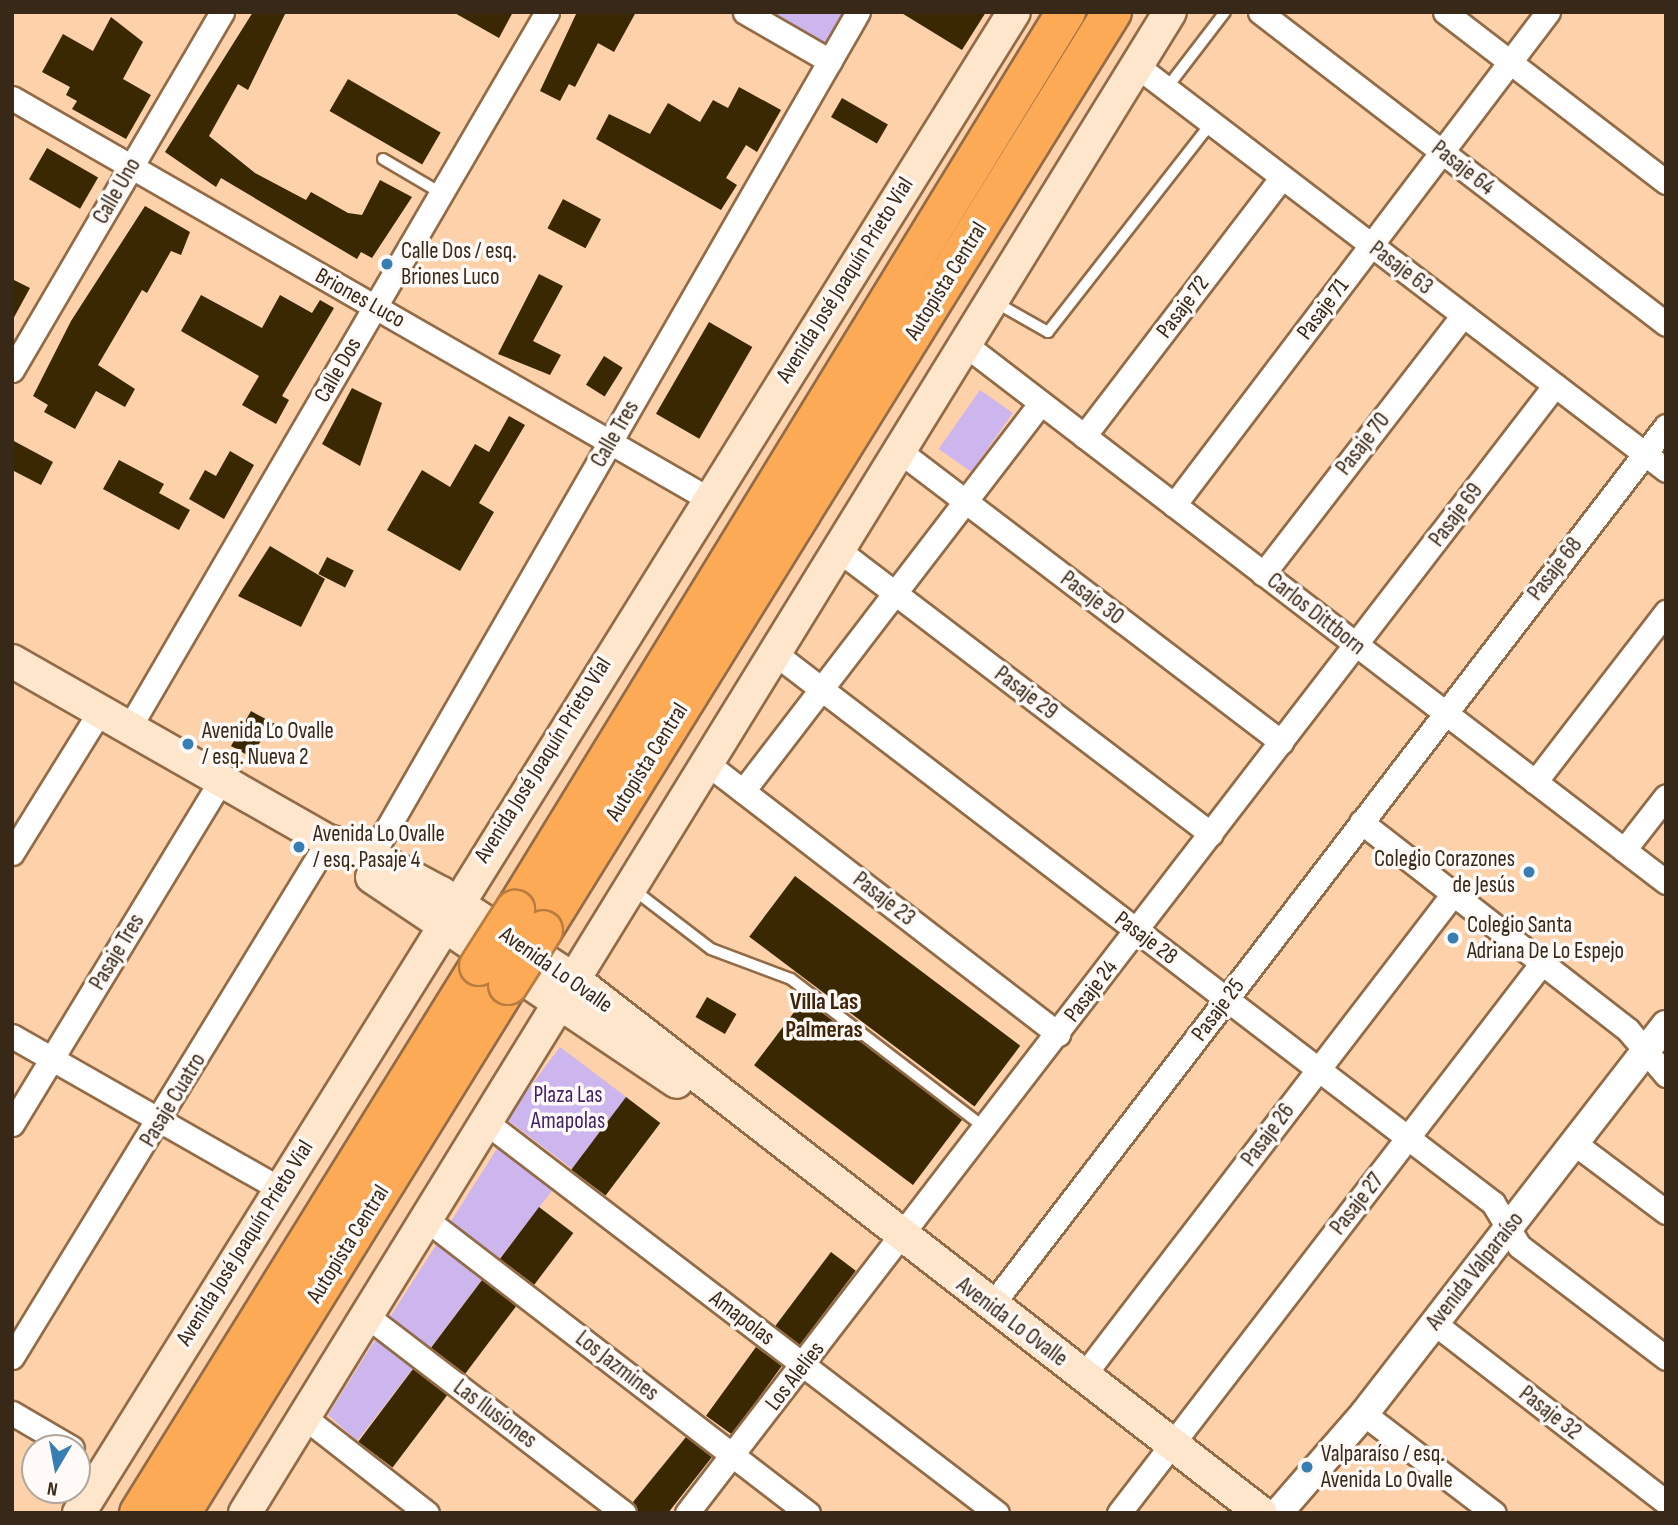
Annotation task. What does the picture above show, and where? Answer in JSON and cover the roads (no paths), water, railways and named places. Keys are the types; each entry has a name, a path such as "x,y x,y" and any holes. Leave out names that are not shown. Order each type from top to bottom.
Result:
{"highway":[{"name":"Autopista Central","path":"529,920 1066,12"},
{"name":"Autopista Central","path":"139,1513 494,976 1112,12"},
{"name":"Autopista Central","path":"181,1513 494,976"}],"main road":[{"name":"Avenida José Joaquín Prieto Vial","path":"79,1513 449,912 1014,12"},
{"path":"245,1513 841,552 1170,12"},
{"name":"Avenida Lo Ovalle","path":"12,661 449,912"},
{"name":"Avenida Lo Ovalle","path":"328,841 372,855 449,912 569,992 664,1074 763,1132 1261,1513"}],"street":[{"name":"Calle Uno","path":"12,370 222,12"},
{"name":"Calle Dos","path":"129,728 547,12"},
{"path":"745,12 830,61"},
{"name":"Calle Tres","path":"372,855 858,12"},
{"name":"Pasaje 64","path":"1260,12 1666,324"},
{"path":"1445,12 1666,182"},
{"name":"Pasaje 71","path":"1174,505 1548,12"},
{"name":"Pasaje 63","path":"1137,66 1666,470"},
{"name":"Briones Luco","path":"12,99 376,305 707,498"},
{"name":"Pasaje 72","path":"1084,436 1282,177"},
{"name":"Pasaje 70","path":"1263,574 1463,315"},
{"name":"Carlos Dittborn","path":"967,346 1666,882"},
{"name":"Pasaje 69","path":"1356,645 1555,385"},
{"path":"743,790 1041,403"},
{"name":"Pasaje 68","path":"1445,713 1666,426"},
{"name":"Pasaje 30","path":"901,453 1282,742"},
{"name":"Pasaje 29","path":"841,552 1211,834"},
{"path":"1535,782 1666,612"},
{"name":"Pasaje 24","path":"901,1237 1356,645"},
{"name":"Pasaje 28","path":"777,655 1493,1203 1519,1246 1666,1358"},
{"path":"12,853 100,711"},
{"name":"Pasaje 25","path":"991,1306 1445,713"},
{"name":"Pasaje 23","path":"709,765 1058,1034"},
{"name":"Pasaje Tres","path":"12,1124 221,780"},
{"path":"1624,850 1666,796"},
{"path":"1361,822 1628,1030 1644,1053 1666,1074"},
{"name":"Pasaje Cuatro","path":"12,1356 161,1121 328,841"},
{"name":"Pasaje 26","path":"1083,1376 1453,894"},
{"name":"Pasaje 27","path":"1119,1513 1542,963"},
{"name":"Avenida Valparaíso","path":"1278,1513 1364,1414 1666,1025"},
{"path":"12,1036 278,1188"},
{"name":"Amapolas","path":"487,1123 997,1513"},
{"path":"1574,1143 1666,1212"},
{"name":"Los Jazmines","path":"426,1220 807,1513"},
{"name":"Los Alelies","path":"687,1513 804,1366 901,1237"},
{"name":"Las Ilusiones","path":"367,1316 624,1513"},
{"name":"Pasaje 32","path":"1434,1324 1666,1502"},
{"path":"12,1413 48,1434"},
{"path":"1364,1414 1494,1513"},
{"path":"304,1417 428,1513"},
{"path":"91,1459 107,1468"}],"lane":[{"path":"1166,89 1225,12"},
{"path":"995,301 1048,332 1211,123"},
{"path":"383,159 441,193"},
{"path":"633,889 711,948 791,979 985,1128"}],"place":[{"name":"Calle Dos / esq. Briones Luco","path":"387,264"},
{"name":"Avenida Lo Ovalle / esq. Nueva 2","path":"188,744"},
{"name":"Avenida Lo Ovalle / esq. Pasaje 4","path":"299,847"},
{"name":"Colegio Corazones de Jesús","path":"1529,872"},
{"name":"Colegio Santa Adriana De Lo Espejo","path":"1453,938"},
{"name":"Valparaíso / esq. Avenida Lo Ovalle","path":"1307,1467"}],"district":[{"name":"Villa Las Palmeras","path":"824,1016"}],"park label":[{"name":"Plaza Las Amapolas","path":"568,1108"}]}
